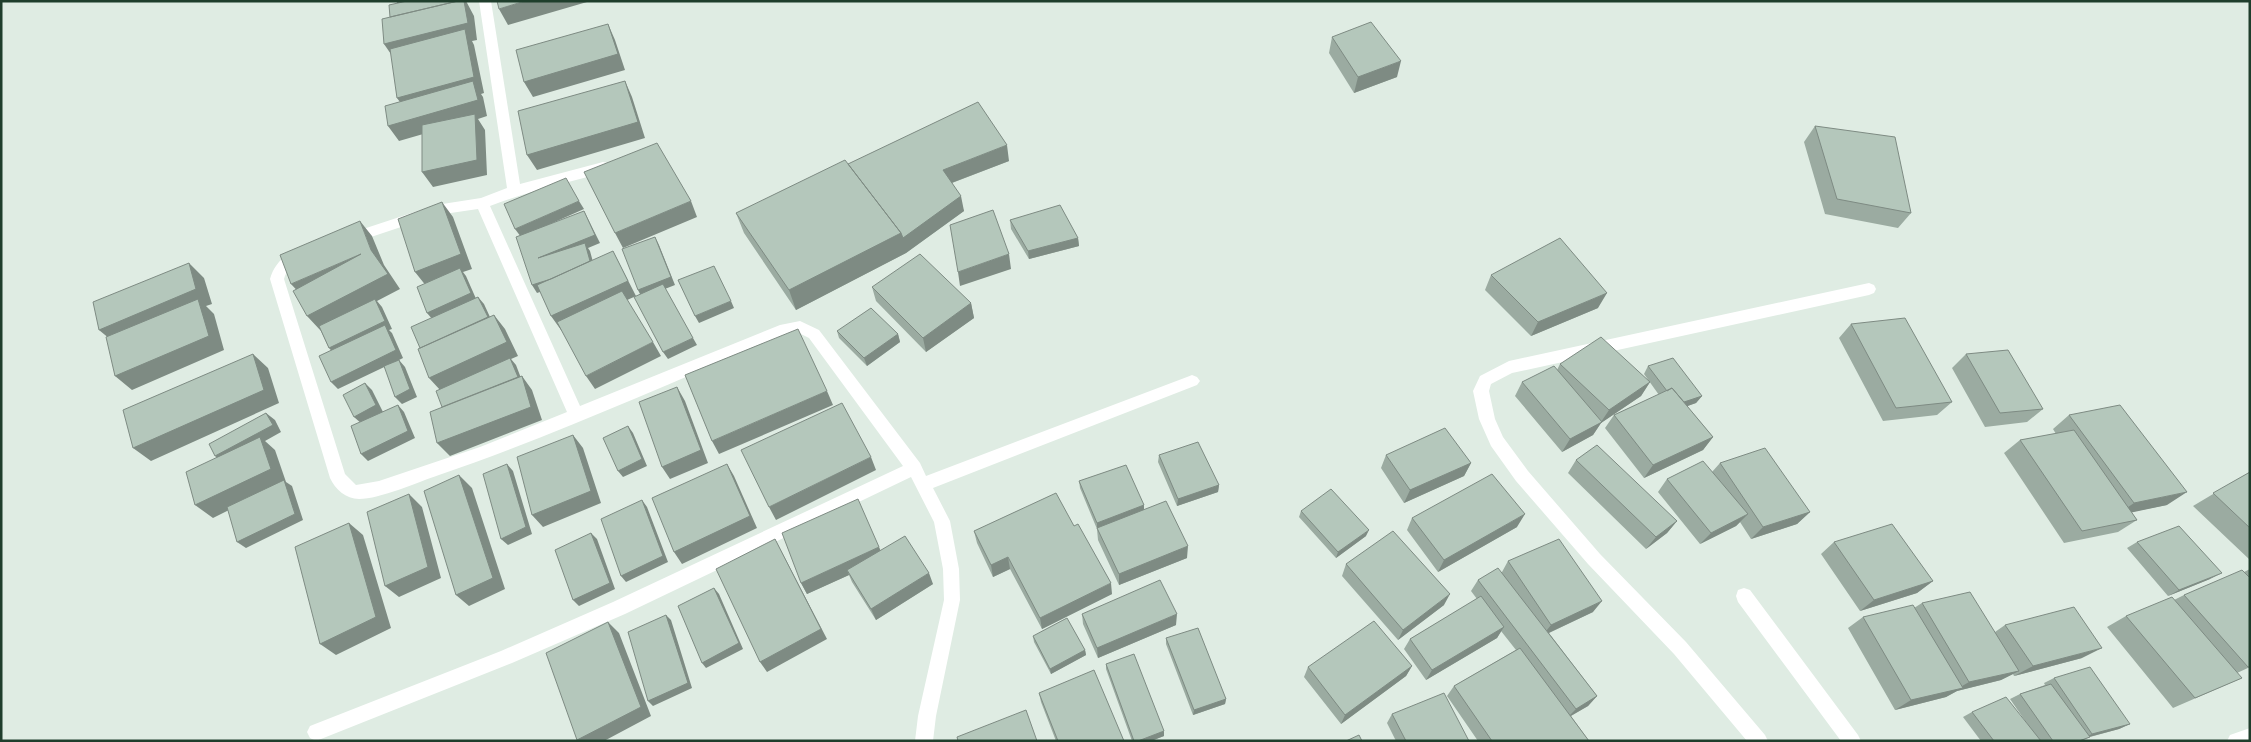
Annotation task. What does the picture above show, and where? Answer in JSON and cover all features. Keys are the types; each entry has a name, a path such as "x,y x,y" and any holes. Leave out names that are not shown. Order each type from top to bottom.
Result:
{"street":[{"path":"486,1 514,190"},
{"path":"333,245 436,210 482,203 514,190 547,183 618,162"},
{"path":"482,203 576,414"},
{"path":"314,252 285,263 279,269 277,279 338,478 347,490 361,493 464,459 786,329 800,327 814,334 914,468 942,521 951,569 952,600 927,716 924,741"},
{"path":"1759,741 1680,648 1594,559 1522,476 1497,441 1487,419 1481,391 1485,380 1510,366 1869,289"},
{"path":"924,484 1192,381"},
{"path":"316,732 506,657 619,608 914,468"},
{"path":"1744,596 1852,741"},
{"path":"2236,741 2250,737"}],"building":[{"path":"407,1 458,1 390,17 389,5"},
{"path":"464,1 468,23 384,44 382,19"},
{"path":"497,1 525,1 499,9"},
{"path":"1371,22 1401,61 1358,77 1332,37"},
{"path":"608,24 618,54 524,82 516,50"},
{"path":"465,29 474,77 397,98 390,49"},
{"path":"473,81 478,100 388,126 385,106"},
{"path":"625,81 638,122 527,155 518,111"},
{"path":"978,102 1007,145 943,170 961,196 903,238 848,164"},
{"path":"475,114 477,160 422,172 422,125"},
{"path":"1815,126 1895,137 1911,213 1837,199"},
{"path":"657,143 691,201 615,233 584,172"},
{"path":"845,160 901,233 789,290 736,213"},
{"path":"566,178 579,201 515,229 504,204"},
{"path":"442,202 461,254 415,272 398,219"},
{"path":"1060,205 1078,238 1028,251 1010,220"},
{"path":"993,210 1009,254 958,272 950,225"},
{"path":"584,211 595,235 538,258 585,243 590,261 551,279 532,285 516,237"},
{"path":"360,221 371,250 388,274 307,316 293,291 361,254 291,284 280,255"},
{"path":"655,237 671,277 638,290 622,249"},
{"path":"1560,238 1607,293 1538,322 1491,275"},
{"path":"613,251 628,281 551,316 537,285"},
{"path":"920,254 971,303 923,338 872,287"},
{"path":"189,263 196,289 99,330 93,302"},
{"path":"714,266 731,301 695,316 678,280"},
{"path":"460,268 471,293 427,313 417,287"},
{"path":"663,284 693,338 663,352 634,297"},
{"path":"622,291 653,342 586,376 557,322"},
{"path":"478,297 488,317 420,348 411,327"},
{"path":"198,299 209,336 115,376 106,337"},
{"path":"375,299 385,321 329,348 319,326"},
{"path":"871,308 898,334 864,358 837,331"},
{"path":"494,315 507,342 429,378 418,349"},
{"path":"1905,318 1952,402 1896,408 1851,324"},
{"path":"385,325 396,350 331,382 319,356"},
{"path":"798,329 827,391 712,441 685,375"},
{"path":"1601,337 1650,382 1609,410 1560,364"},
{"path":"2008,350 2043,409 2000,413 1966,354"},
{"path":"253,354 264,390 133,448 123,410"},
{"path":"510,358 518,377 442,407 436,391"},
{"path":"1673,358 1702,396 1684,402 1672,388 1667,391 1648,366"},
{"path":"399,360 410,389 395,397 384,366"},
{"path":"1554,366 1602,422 1570,439 1522,382"},
{"path":"522,376 531,407 437,443 430,412"},
{"path":"365,383 376,405 354,417 343,395"},
{"path":"677,387 701,450 662,467 639,402"},
{"path":"1672,388 1713,437 1653,465 1614,415"},
{"path":"842,403 871,457 769,507 741,450"},
{"path":"398,405 408,431 361,454 351,426"},
{"path":"2120,405 2187,492 2134,503 2069,415"},
{"path":"266,413 273,425 215,456 209,444"},
{"path":"628,426 642,459 618,471 603,438"},
{"path":"1445,428 1471,463 1410,490 1386,455"},
{"path":"2074,430 2137,520 2082,531 2020,440"},
{"path":"573,435 591,491 532,515 517,457"},
{"path":"260,437 271,469 195,505 186,472"},
{"path":"1198,442 1219,485 1178,499 1159,455"},
{"path":"1597,445 1677,521 1656,537 1576,460"},
{"path":"1765,448 1810,512 1763,527 1720,463"},
{"path":"1703,461 1748,514 1711,533 1667,479"},
{"path":"507,464 526,527 501,539 483,474"},
{"path":"727,464 750,516 674,552 652,498"},
{"path":"1126,465 1144,505 1097,523 1079,481"},
{"path":"2250,472 2250,528 2213,493"},
{"path":"1492,474 1525,514 1444,560 1412,518"},
{"path":"459,475 493,578 456,595 424,491"},
{"path":"284,480 295,514 237,542 227,507"},
{"path":"1331,489 1369,530 1338,552 1301,511"},
{"path":"1056,493 1074,526 1078,524 1111,583 1040,618 1008,557 991,565 974,531"},
{"path":"409,494 428,567 385,586 367,512"},
{"path":"858,499 879,547 801,583 782,533"},
{"path":"642,500 663,556 621,576 601,519"},
{"path":"1166,501 1188,546 1119,574 1097,528"},
{"path":"349,523 376,617 320,644 295,547"},
{"path":"1892,524 1933,581 1874,600 1834,542"},
{"path":"2179,526 2222,573 2179,590 2137,542"},
{"path":"1393,531 1450,594 1403,630 1346,564"},
{"path":"591,533 610,583 573,600 555,550"},
{"path":"905,536 929,573 871,609 847,570"},
{"path":"775,539 821,629 760,662 716,569"},
{"path":"1559,539 1602,601 1551,625 1508,561"},
{"path":"1498,568 1597,696 1576,709 1478,580"},
{"path":"2242,570 2250,578 2250,667 2184,595"},
{"path":"1160,580 1177,614 1097,648 1082,614"},
{"path":"714,588 739,643 702,663 678,606"},
{"path":"1970,592 2019,671 1969,682 1922,603"},
{"path":"1481,596 1504,627 1432,670 1410,639"},
{"path":"2172,597 2242,678 2195,698 2126,616"},
{"path":"1913,605 1963,688 1911,700 1863,617"},
{"path":"2074,607 2102,648 2033,666 2005,625"},
{"path":"666,615 688,683 648,701 628,632"},
{"path":"1067,618 1085,650 1050,669 1033,636"},
{"path":"1374,621 1412,666 1345,715 1308,667"},
{"path":"608,622 641,707 577,740 546,653"},
{"path":"1198,628 1226,699 1194,710 1166,638"},
{"path":"1520,648 1589,741 1492,741 1454,686"},
{"path":"1134,654 1164,731 1138,741 1134,741 1106,664"},
{"path":"2090,667 2130,724 2092,734 2054,678"},
{"path":"1094,670 1124,741 1058,741 1039,693"},
{"path":"2051,684 2090,737 2079,741 2053,741 2020,694"},
{"path":"1444,693 1469,741 1406,741 1392,714"},
{"path":"2006,697 2041,741 1994,741 1972,712"},
{"path":"1026,710 1037,741 958,741 957,737"},
{"path":"1359,735 1362,741 1346,741"}]}
